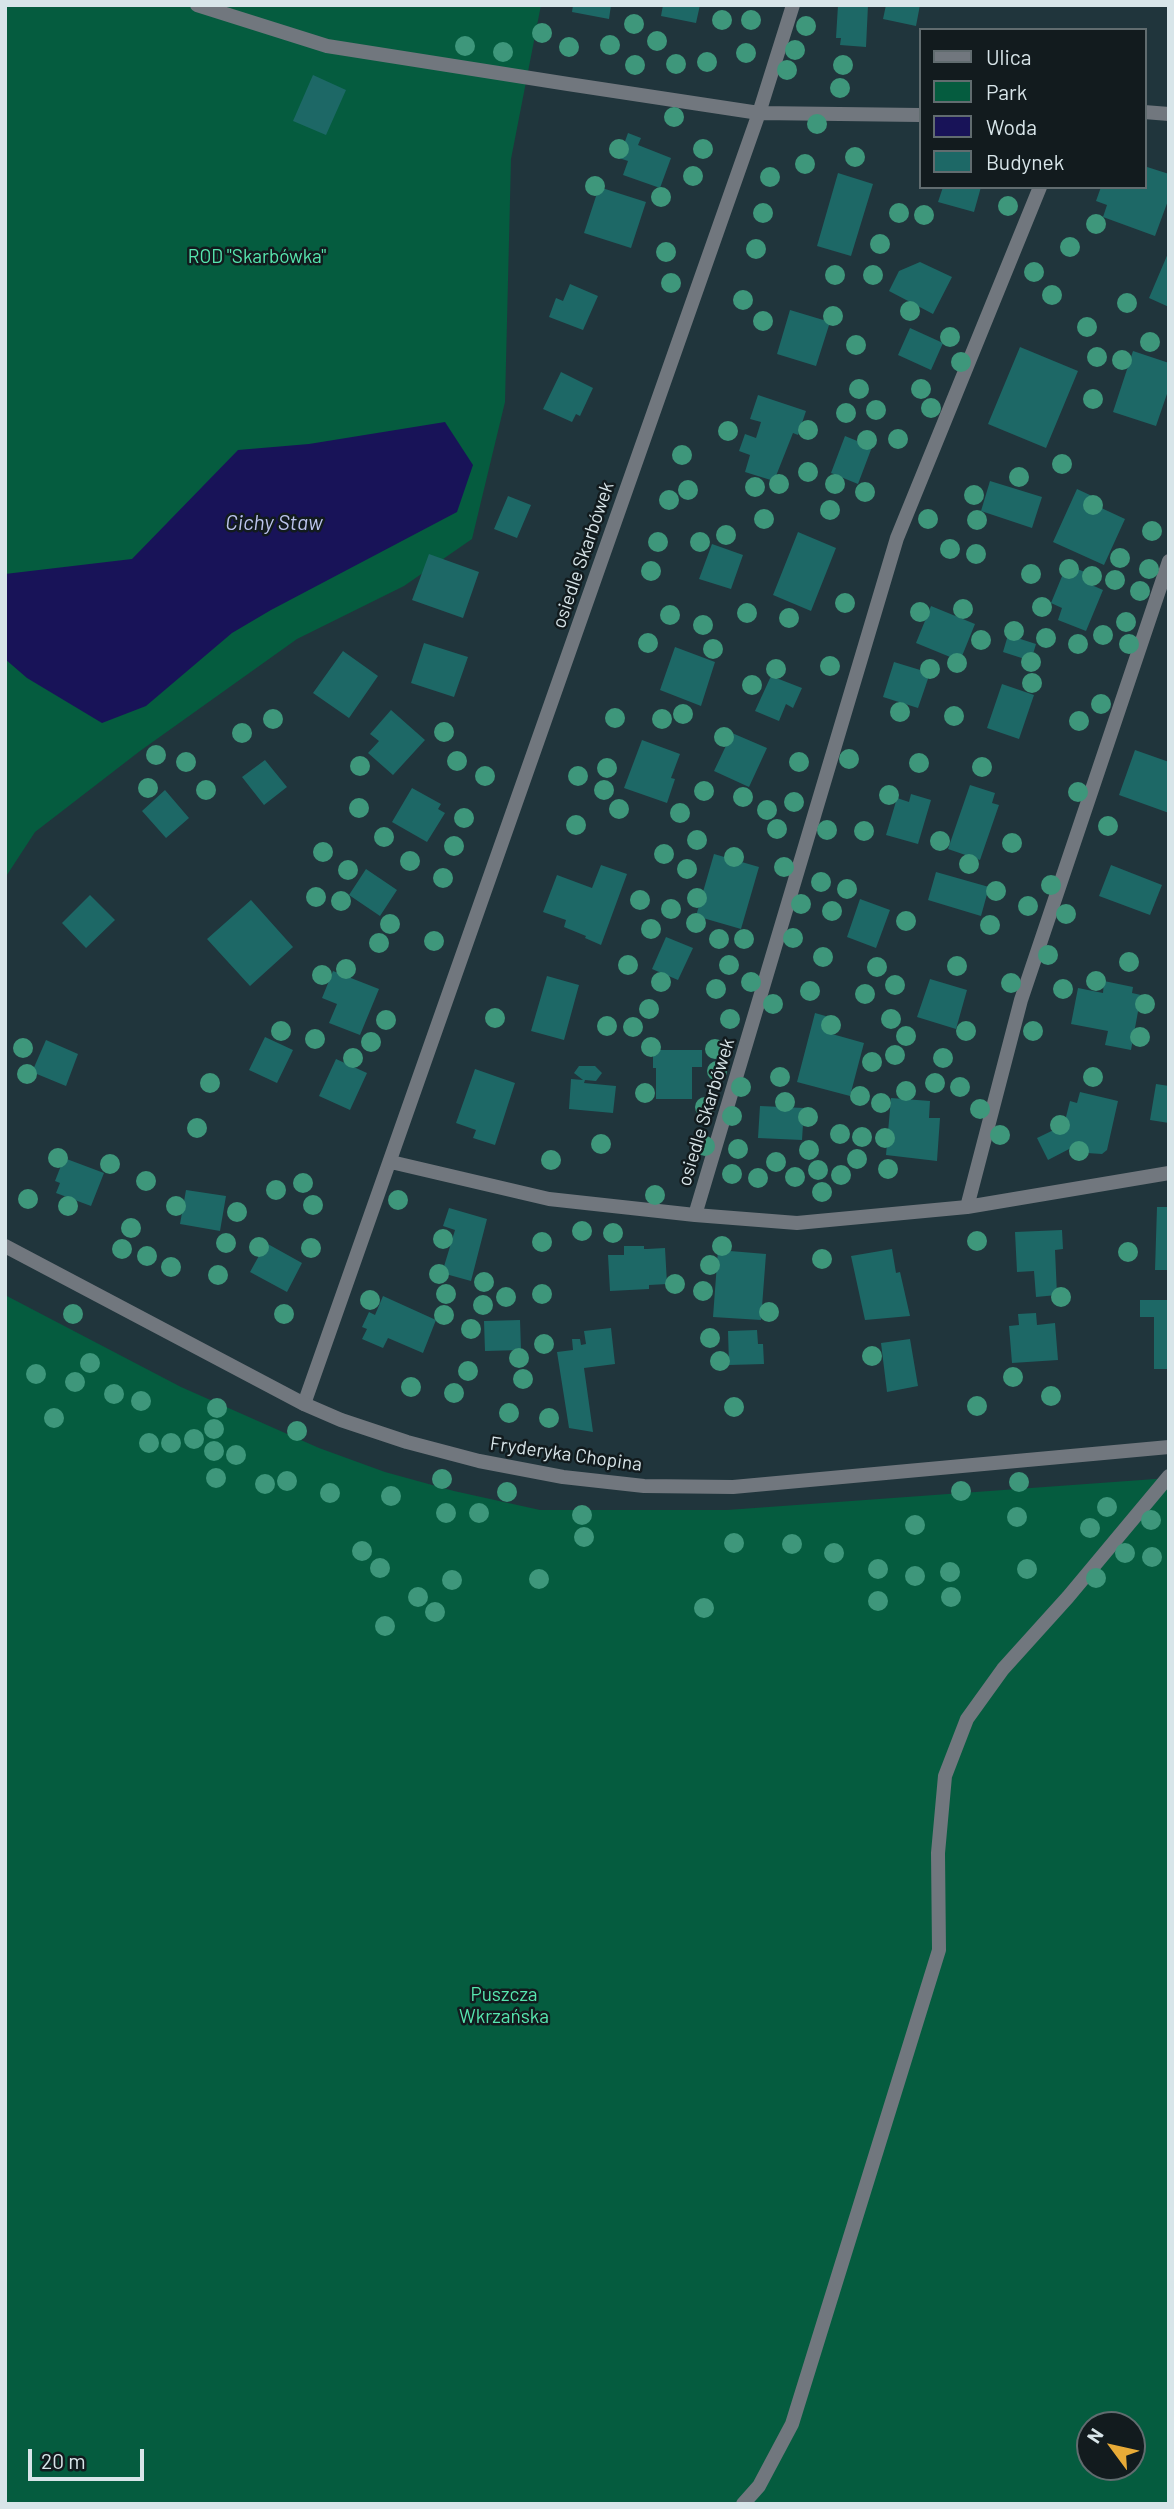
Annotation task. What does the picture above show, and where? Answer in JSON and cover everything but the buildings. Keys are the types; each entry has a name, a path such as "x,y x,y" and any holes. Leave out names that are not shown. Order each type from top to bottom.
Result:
{"street":[{"path":"197,5 327,46 759,113 918,115"},
{"name":"osiedle Skarbówek","path":"304,1404 759,113 793,5"},
{"path":"1146,112 1169,114"},
{"name":"osiedle Skarbówek","path":"695,1215 897,538 1039,189"},
{"path":"967,1207 1021,1000 1169,561"},
{"name":"osiedle Skarbówek","path":"391,1162 549,1199 797,1223 967,1207 1169,1173"},
{"name":"Fryderyka Chopina","path":"5,1246 304,1404 341,1420 407,1442 479,1461 564,1477 644,1486 733,1487 1169,1447"},
{"path":"743,2504 759,2486 792,2424 939,1950 938,1853 945,1776 967,1718 1003,1669 1068,1597 1169,1476"}],"green space":[{"name":"ROD \"Skarbówka\"","path":"5,5 541,5 511,159 505,402 472,539 404,586 297,639 140,751 35,832 5,878"},
{"name":"Puszcza Wkrzańska","path":"5,1295 181,1387 319,1448 385,1472 540,1510 727,1510 1169,1478 1169,2504 5,2504"}],"water":[{"name":"Cichy Staw","path":"445,422 473,465 457,512 232,633 146,706 102,723 27,678 5,659 5,574 132,559 238,450 309,444"}]}
